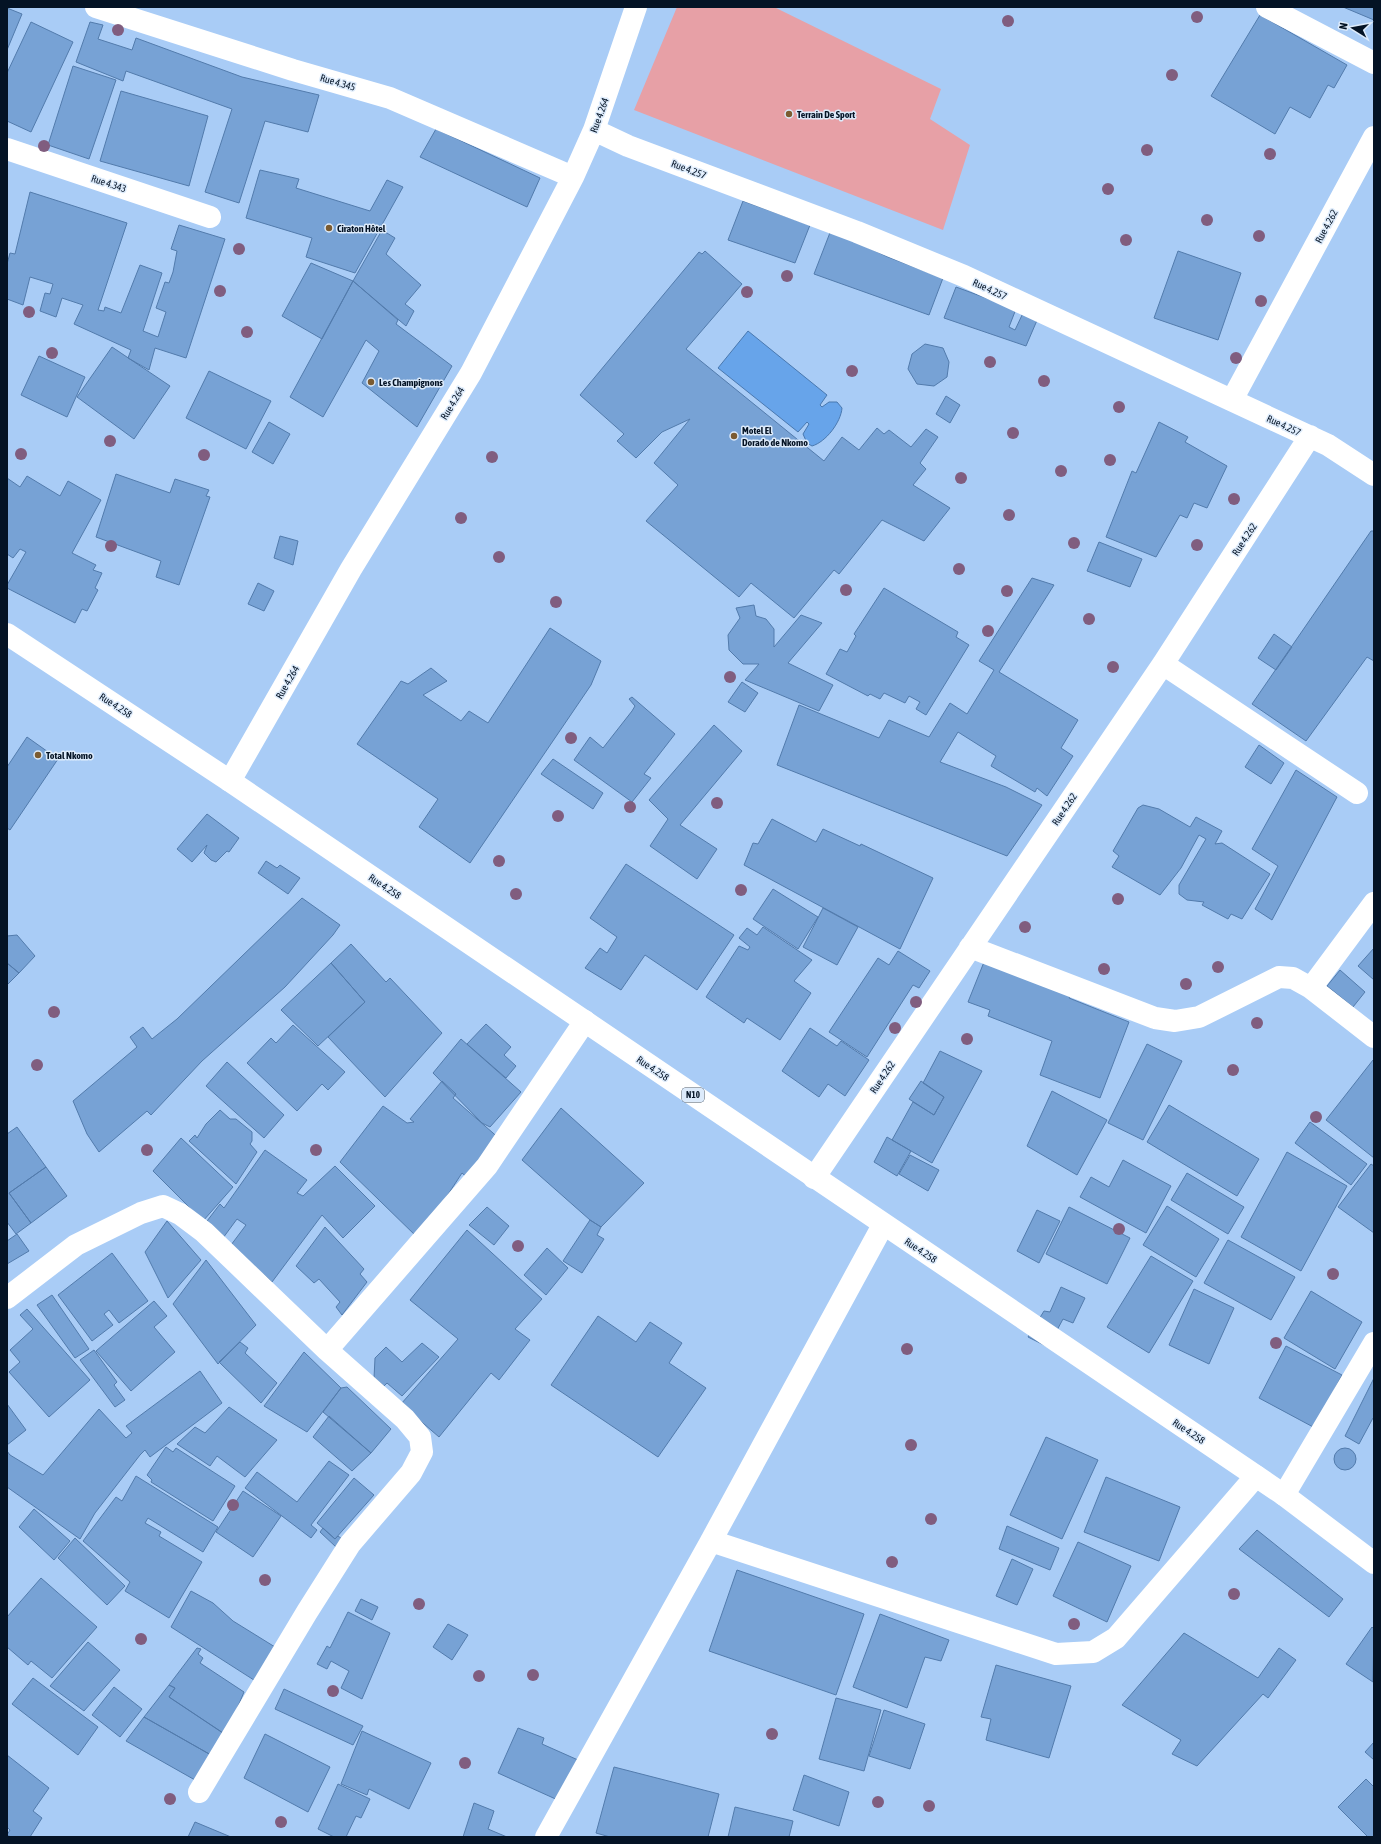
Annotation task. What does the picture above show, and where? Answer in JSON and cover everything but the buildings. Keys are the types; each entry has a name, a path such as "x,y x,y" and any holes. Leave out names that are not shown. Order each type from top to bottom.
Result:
{"main road":[{"name":"Rue 4.345","path":"96,7 294,70 390,98 572,177"},
{"name":"Rue 4.264","path":"230,781 351,569 471,372 572,177 594,130 636,7"},
{"path":"1267,7 1374,63"},
{"name":"Rue 4.257","path":"594,130 628,146 857,232 956,273 1310,436 1328,445 1374,475"},
{"name":"Rue 4.262","path":"1232,400 1374,137"},
{"name":"Rue 4.343","path":"7,149 210,217"},
{"name":"Rue 4.262","path":"814,1178 1163,664 1310,436"},
{"name":"Rue 4.258","path":"7,634 230,781 883,1225 1284,1495 1374,1562"},
{"path":"1163,664 1358,793"},
{"path":"1311,988 1374,903"},
{"path":"970,947 1155,1018 1175,1021 1199,1017 1279,977 1293,978 1311,988 1374,1037"},
{"path":"327,1350 487,1166 585,1021"},
{"path":"7,1298 76,1245 135,1216 163,1206 180,1214 204,1232 327,1350 405,1420 420,1437 422,1452 411,1473 350,1544 294,1632 199,1792"},
{"path":"546,1837 711,1541 883,1225"},
{"path":"1284,1495 1374,1343"},
{"path":"711,1541 1056,1654 1093,1652 1116,1638 1256,1476"}],"shaded area":[{"name":"Terrain De Sport","path":"677,7 774,7 941,89 930,119 970,145 943,230 634,110"}],"water":[{"path":"748,331 827,395 820,405 822,407 829,402 837,402 842,408 839,419 832,431 817,444 812,446 807,443 803,434 809,424 807,422 798,432 718,368"}],"place":[{"name":"Terrain De Sport","path":"789,114"},
{"name":"Ciraton Hôtel","path":"329,228"},
{"name":"Les Champignons","path":"371,382"},
{"name":"Motel El Dorado de Nkomo","path":"734,436"},
{"name":"Total Nkomo","path":"38,755"}]}
